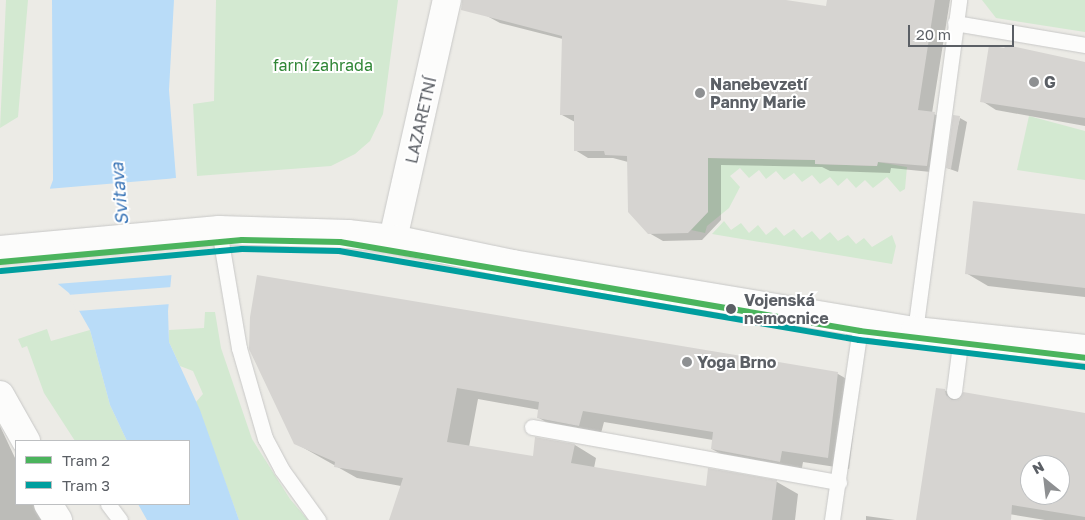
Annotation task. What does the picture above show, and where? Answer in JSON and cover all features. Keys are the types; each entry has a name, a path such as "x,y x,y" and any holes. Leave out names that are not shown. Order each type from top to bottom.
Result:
{"street":[{"name":"LAZARETNÍ","path":"392,239 447,0"},
{"path":"0,250 210,231 280,230 392,239 523,265 915,331 1085,348"},
{"path":"0,395 25,440"},
{"path":"49,505 58,520"}],"lane":[{"path":"915,331 959,0"},
{"path":"955,23 1085,45"},
{"path":"210,231 239,348 265,438 282,470 318,520"},
{"path":"832,520 862,322"},
{"path":"954,391 961,336"},
{"path":"532,427 839,482"},
{"path":"109,505 120,520"}],"green space":[{"path":"6,0 28,0 18,117 0,128"},
{"name":"farní zahrada","path":"216,0 398,0 383,114 370,141 355,154 331,166 197,176 193,104 214,101"},
{"path":"982,0 1085,0 1085,32 996,18"},
{"path":"1029,116 1085,131 1085,180 1017,170"},
{"path":"704,158 815,160 815,164 877,166 878,162 907,167 905,189 900,192 887,177 873,188 865,180 856,188 847,178 838,186 830,177 820,184 812,175 802,182 794,173 784,180 776,171 766,179 759,170 749,178 740,168 730,176 740,187 729,208 707,226 705,233 691,230 708,212 708,173"},
{"path":"724,221 731,230 741,223 749,233 758,225 766,235 776,227 784,236 794,229 802,238 812,231 820,240 830,232 838,241 848,235 856,244 864,238 872,247 892,235 896,246 892,264 712,234"},
{"path":"205,312 215,312 221,348 252,439 290,499 308,520 239,520 196,402 203,394 193,371 180,366 169,342 169,330 204,328"},
{"path":"47,329 51,341 90,330 110,405 127,440 74,440 44,393 27,346 22,348 18,339"}],"water":[{"name":"Svitava","path":"52,0 174,0 169,90 176,178 170,179 173,259 168,311 169,342 200,410 239,520 147,520 139,505 190,505 190,440 127,440 110,405 90,330 69,293 58,284 54,209 50,188 53,180"}],"pier":[{"path":"178,178 172,181 176,259 173,275 56,284 52,209 47,189"},
{"path":"172,287 171,304 77,311 67,295"}],"building":[{"path":"462,0 786,0 826,6 827,0 935,0 918,110 935,112 927,166 878,162 877,166 815,164 815,160 708,158 708,212 688,233 648,234 628,212 627,156 605,155 604,151 574,151 574,115 560,115 562,36 461,10"},
{"name":"G","path":"989,45 1004,48 1007,45 1085,62 1085,118 980,102"},
{"path":"953,115 960,116 951,169 946,168"},
{"path":"973,201 1085,214 1085,288 965,274"},
{"path":"257,275 838,372 828,458 782,451 780,462 711,449 713,432 583,411 579,426 537,418 539,402 457,388 447,442 533,456 535,437 575,444 571,463 706,486 708,468 777,480 772,520 389,520 403,478 334,467 335,462 294,444 249,349 250,317"},
{"path":"936,388 945,389 946,395 952,400 958,399 963,392 1085,413 1085,517 1012,505 1011,520 916,520"}],"tram line":[{"name":"2","path":"0,262 242,240 340,242 860,331 1085,358"},
{"name":"3","path":"1,271 242,249 339,251 859,340 1084,367"}],"place":[{"name":"G","path":"1034,82"},
{"name":"Nanebevzetí Panny Marie","path":"700,93"},
{"name":"Vojenská nemocnice","path":"731,309"},
{"name":"Yoga Brno","path":"687,362"}]}
